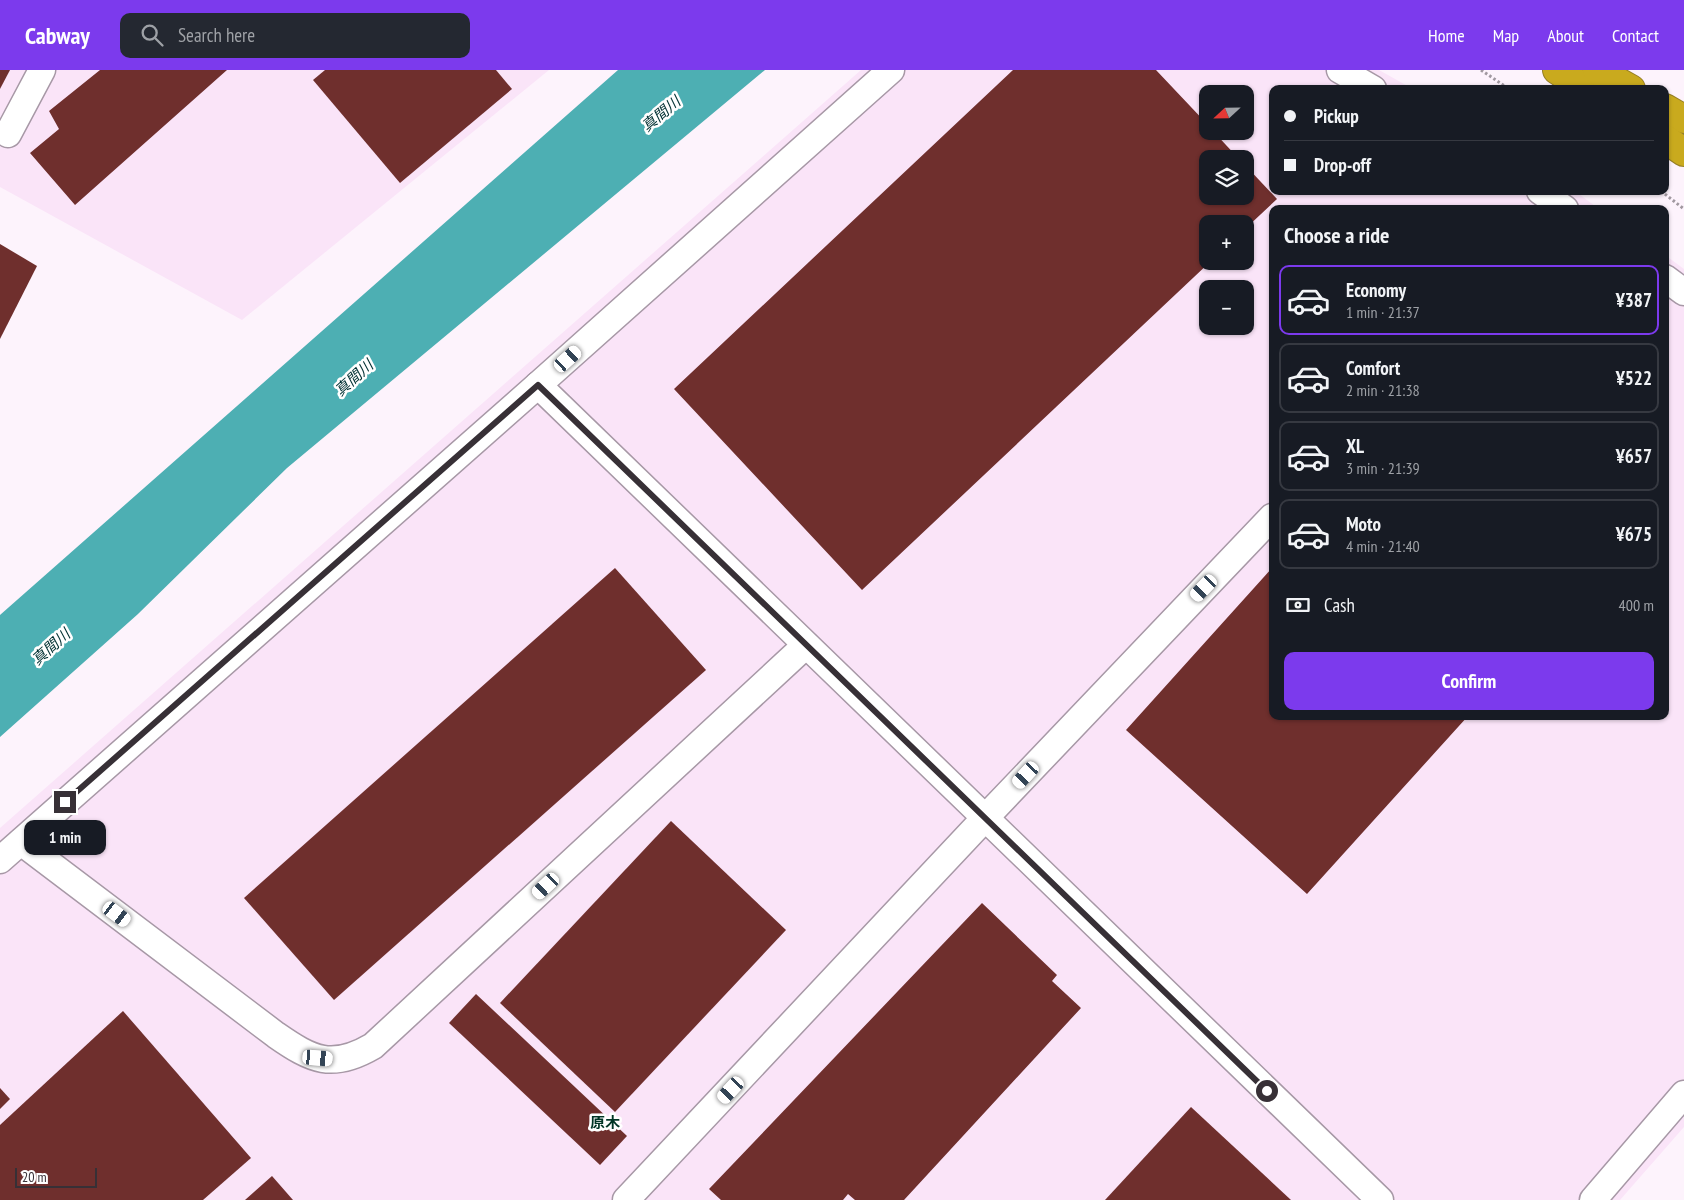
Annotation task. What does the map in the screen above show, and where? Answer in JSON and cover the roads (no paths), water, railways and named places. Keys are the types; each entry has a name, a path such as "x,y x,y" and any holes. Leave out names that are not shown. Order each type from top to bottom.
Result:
{"highway":[{"path":"1557,70 1580,85"},
{"path":"1597,70 1623,85"},
{"path":"1669,110 1684,119"},
{"path":"1669,142 1684,152"}],"street":[{"path":"8,134 42,70"},
{"path":"0,860 538,385 891,70"},
{"path":"1340,70 1366,85"},
{"path":"1546,195 1559,205"},
{"path":"1669,281 1684,292"},
{"path":"538,385 1380,1200"},
{"path":"626,1200 985,818 1269,520"},
{"path":"21,842 268,1029 300,1051 318,1058 334,1060 348,1058 373,1046 806,645"},
{"path":"1593,1200 1684,1094"}],"water":[{"name":"真間川","path":"618,70 765,70 287,468 138,614 0,737 0,615"}],"district":[{"name":"原木","path":"605,1123"}]}
